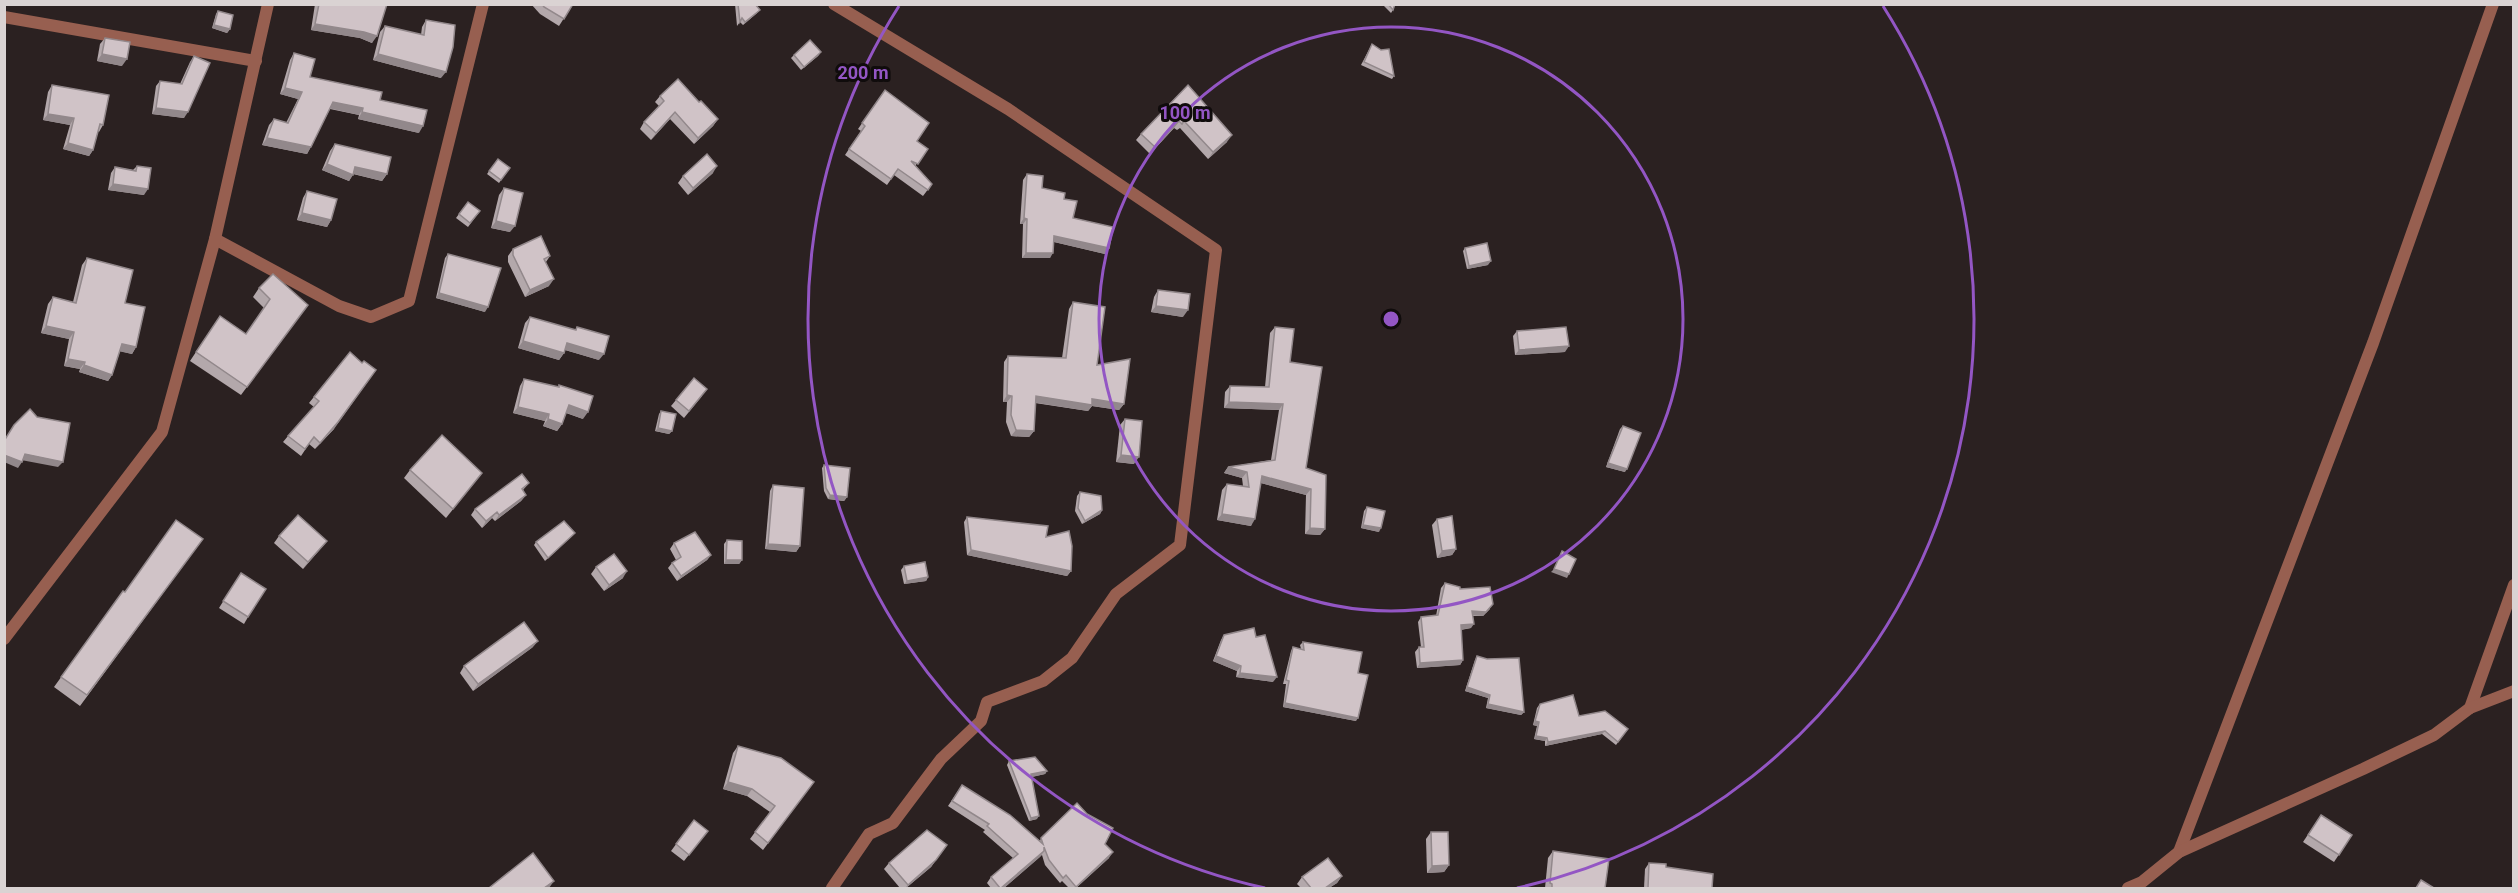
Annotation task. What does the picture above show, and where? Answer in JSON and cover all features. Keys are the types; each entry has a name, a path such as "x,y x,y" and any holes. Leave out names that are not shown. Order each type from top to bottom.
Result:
{"street":[{"path":"4,639 162,432 215,238 268,4"},
{"path":"215,238 339,306 370,317 409,301 483,4"},
{"path":"832,888 869,834 893,823 941,759 981,721 987,702 1043,681 1072,658 1116,594 1179,545 1216,250 1008,109 834,4"},
{"path":"2179,852 2373,343 2493,4"},
{"path":"4,17 256,61"},
{"path":"2470,708 2514,585"},
{"path":"2128,888 2142,882 2179,852 2434,735 2470,708 2514,691"}],"building":[{"path":"319,4 387,4 377,36 315,24"},
{"path":"542,4 573,4 564,19"},
{"path":"738,4 755,4 760,10 745,22 742,18 740,22"},
{"path":"218,11 233,15 230,29 214,25"},
{"path":"426,20 455,25 453,47 446,72 378,54 385,26 424,35"},
{"path":"105,38 130,42 127,59 102,54"},
{"path":"810,40 821,52 804,67 794,55"},
{"path":"1372,44 1381,50 1389,49 1394,76 1364,62"},
{"path":"294,53 315,59 310,77 382,92 380,100 427,110 423,126 362,112 363,108 333,102 311,147 267,138 274,119 288,123 302,92 285,88"},
{"path":"194,56 210,63 188,112 156,108 160,81 182,84"},
{"path":"678,79 718,119 698,138 675,112 656,133 644,122 664,101 660,96"},
{"path":"52,85 109,95 103,125 100,124 93,150 68,143 74,118 48,114"},
{"path":"1188,85 1232,135 1213,152 1184,121 1182,124 1179,121 1155,147 1141,134"},
{"path":"885,90 929,123 917,141 928,149 918,164 911,161 932,184 928,190 898,169 891,179 849,149 865,126 862,123"},
{"path":"335,144 391,157 387,174 355,167 353,175 327,164"},
{"path":"707,154 717,166 693,188 683,176"},
{"path":"498,159 510,168 501,180 489,171"},
{"path":"137,166 151,168 148,189 113,184 115,167 136,171"},
{"path":"1027,174 1043,176 1042,188 1065,193 1064,199 1077,201 1073,218 1113,227 1109,248 1054,236 1053,253 1026,253 1027,219 1024,218"},
{"path":"504,188 523,193 515,226 496,221"},
{"path":"307,191 337,199 331,220 302,213"},
{"path":"468,202 480,211 470,223 459,214"},
{"path":"541,236 550,256 544,259 554,279 530,290 513,255 513,249"},
{"path":"1487,243 1491,261 1469,266 1465,248"},
{"path":"448,254 501,268 488,307 439,293"},
{"path":"87,258 133,270 125,303 145,307 136,347 122,344 112,375 84,365 85,362 68,359 74,332 46,326 53,297 76,303"},
{"path":"273,274 308,305 247,387 196,352 220,316 246,334 270,299 259,288"},
{"path":"1158,290 1190,294 1188,310 1156,306"},
{"path":"1073,302 1105,307 1097,365 1130,359 1124,404 1092,399 1092,405 1036,396 1034,431 1016,430 1011,415 1012,396 1007,395 1008,356 1066,358"},
{"path":"530,317 576,330 577,327 609,336 604,354 567,343 564,353 523,341"},
{"path":"1275,327 1294,329 1290,362 1322,367 1306,468 1326,475 1325,529 1310,528 1311,489 1262,476 1255,519 1222,514 1227,484 1249,487 1247,472 1228,467 1275,460 1283,404 1229,402 1230,386 1269,387"},
{"path":"1566,327 1569,346 1519,350 1517,331"},
{"path":"350,352 362,363 364,361 376,370 320,443 314,437 305,449 288,436 319,401 314,397"},
{"path":"694,378 707,389 689,411 676,400"},
{"path":"524,379 559,387 559,385 593,396 588,412 569,405 562,424 548,419 549,414 518,407"},
{"path":"30,409 37,417 70,423 63,462 25,454 22,462 4,455 4,441 14,425"},
{"path":"661,411 676,414 672,431 658,428"},
{"path":"1125,419 1142,421 1139,457 1121,455"},
{"path":"1623,426 1641,433 1627,469 1608,463"},
{"path":"442,435 482,473 453,509 410,470"},
{"path":"824,465 850,468 847,497 830,495 826,488"},
{"path":"522,474 529,483 522,489 526,495 499,515 497,512 486,521 475,509"},
{"path":"773,485 804,488 800,546 768,544"},
{"path":"1080,492 1101,496 1102,510 1085,521 1078,508"},
{"path":"1367,507 1385,511 1381,528 1363,525"},
{"path":"298,515 327,541 308,562 279,536"},
{"path":"1452,516 1456,549 1442,551 1437,519"},
{"path":"967,517 1048,526 1046,537 1069,531 1072,546 1071,571 971,550"},
{"path":"176,520 203,539 87,695 61,677"},
{"path":"564,521 575,533 548,558 536,542"},
{"path":"695,532 711,555 681,576 672,563 681,557 674,543"},
{"path":"727,540 742,541 742,560 726,560"},
{"path":"1562,551 1576,559 1569,574 1554,569"},
{"path":"614,554 627,571 609,585 596,567"},
{"path":"925,562 928,577 907,581 904,566"},
{"path":"241,573 266,589 248,617 223,601"},
{"path":"1445,583 1460,587 1460,589 1490,587 1493,604 1486,612 1472,611 1474,624 1461,625 1463,660 1420,663 1419,647 1424,647 1421,617 1438,615"},
{"path":"524,622 538,641 478,684 464,666"},
{"path":"1254,628 1256,637 1265,635 1277,677 1240,673 1241,666 1216,656 1224,635"},
{"path":"1303,642 1362,652 1358,673 1368,675 1358,718 1285,703 1289,681 1286,680 1293,647 1304,650"},
{"path":"1477,656 1487,659 1519,658 1524,712 1488,704 1490,695 1467,687"},
{"path":"1573,695 1579,716 1605,711 1628,729 1618,742 1605,731 1548,742 1547,738 1536,736 1539,722 1535,721 1540,704"},
{"path":"738,746 781,758 814,782 768,843 755,832 775,806 752,789 728,782"},
{"path":"1035,757 1047,771 1031,774 1039,816 1031,818 1009,761"},
{"path":"962,785 1010,815 1043,844 1041,838 1077,803 1087,814 1113,828 1105,844 1113,852 1076,887 1066,875 1063,878 1049,860 1044,847 1044,851 1000,888 991,877 1018,854 987,826 989,824 952,801"},
{"path":"2321,815 2352,835 2339,855 2308,835"},
{"path":"694,820 708,831 689,855 676,844"},
{"path":"927,830 947,845 936,860 908,885 889,863"},
{"path":"1431,832 1448,832 1449,865 1432,866"},
{"path":"1553,851 1609,859 1605,888 1552,888 1550,883"},
{"path":"533,853 554,881 544,888 489,888"},
{"path":"1328,858 1342,876 1325,888 1311,888 1302,877"},
{"path":"1649,863 1666,864 1666,867 1713,874 1712,888 1648,888"},
{"path":"2421,880 2434,888 2416,888"}]}
